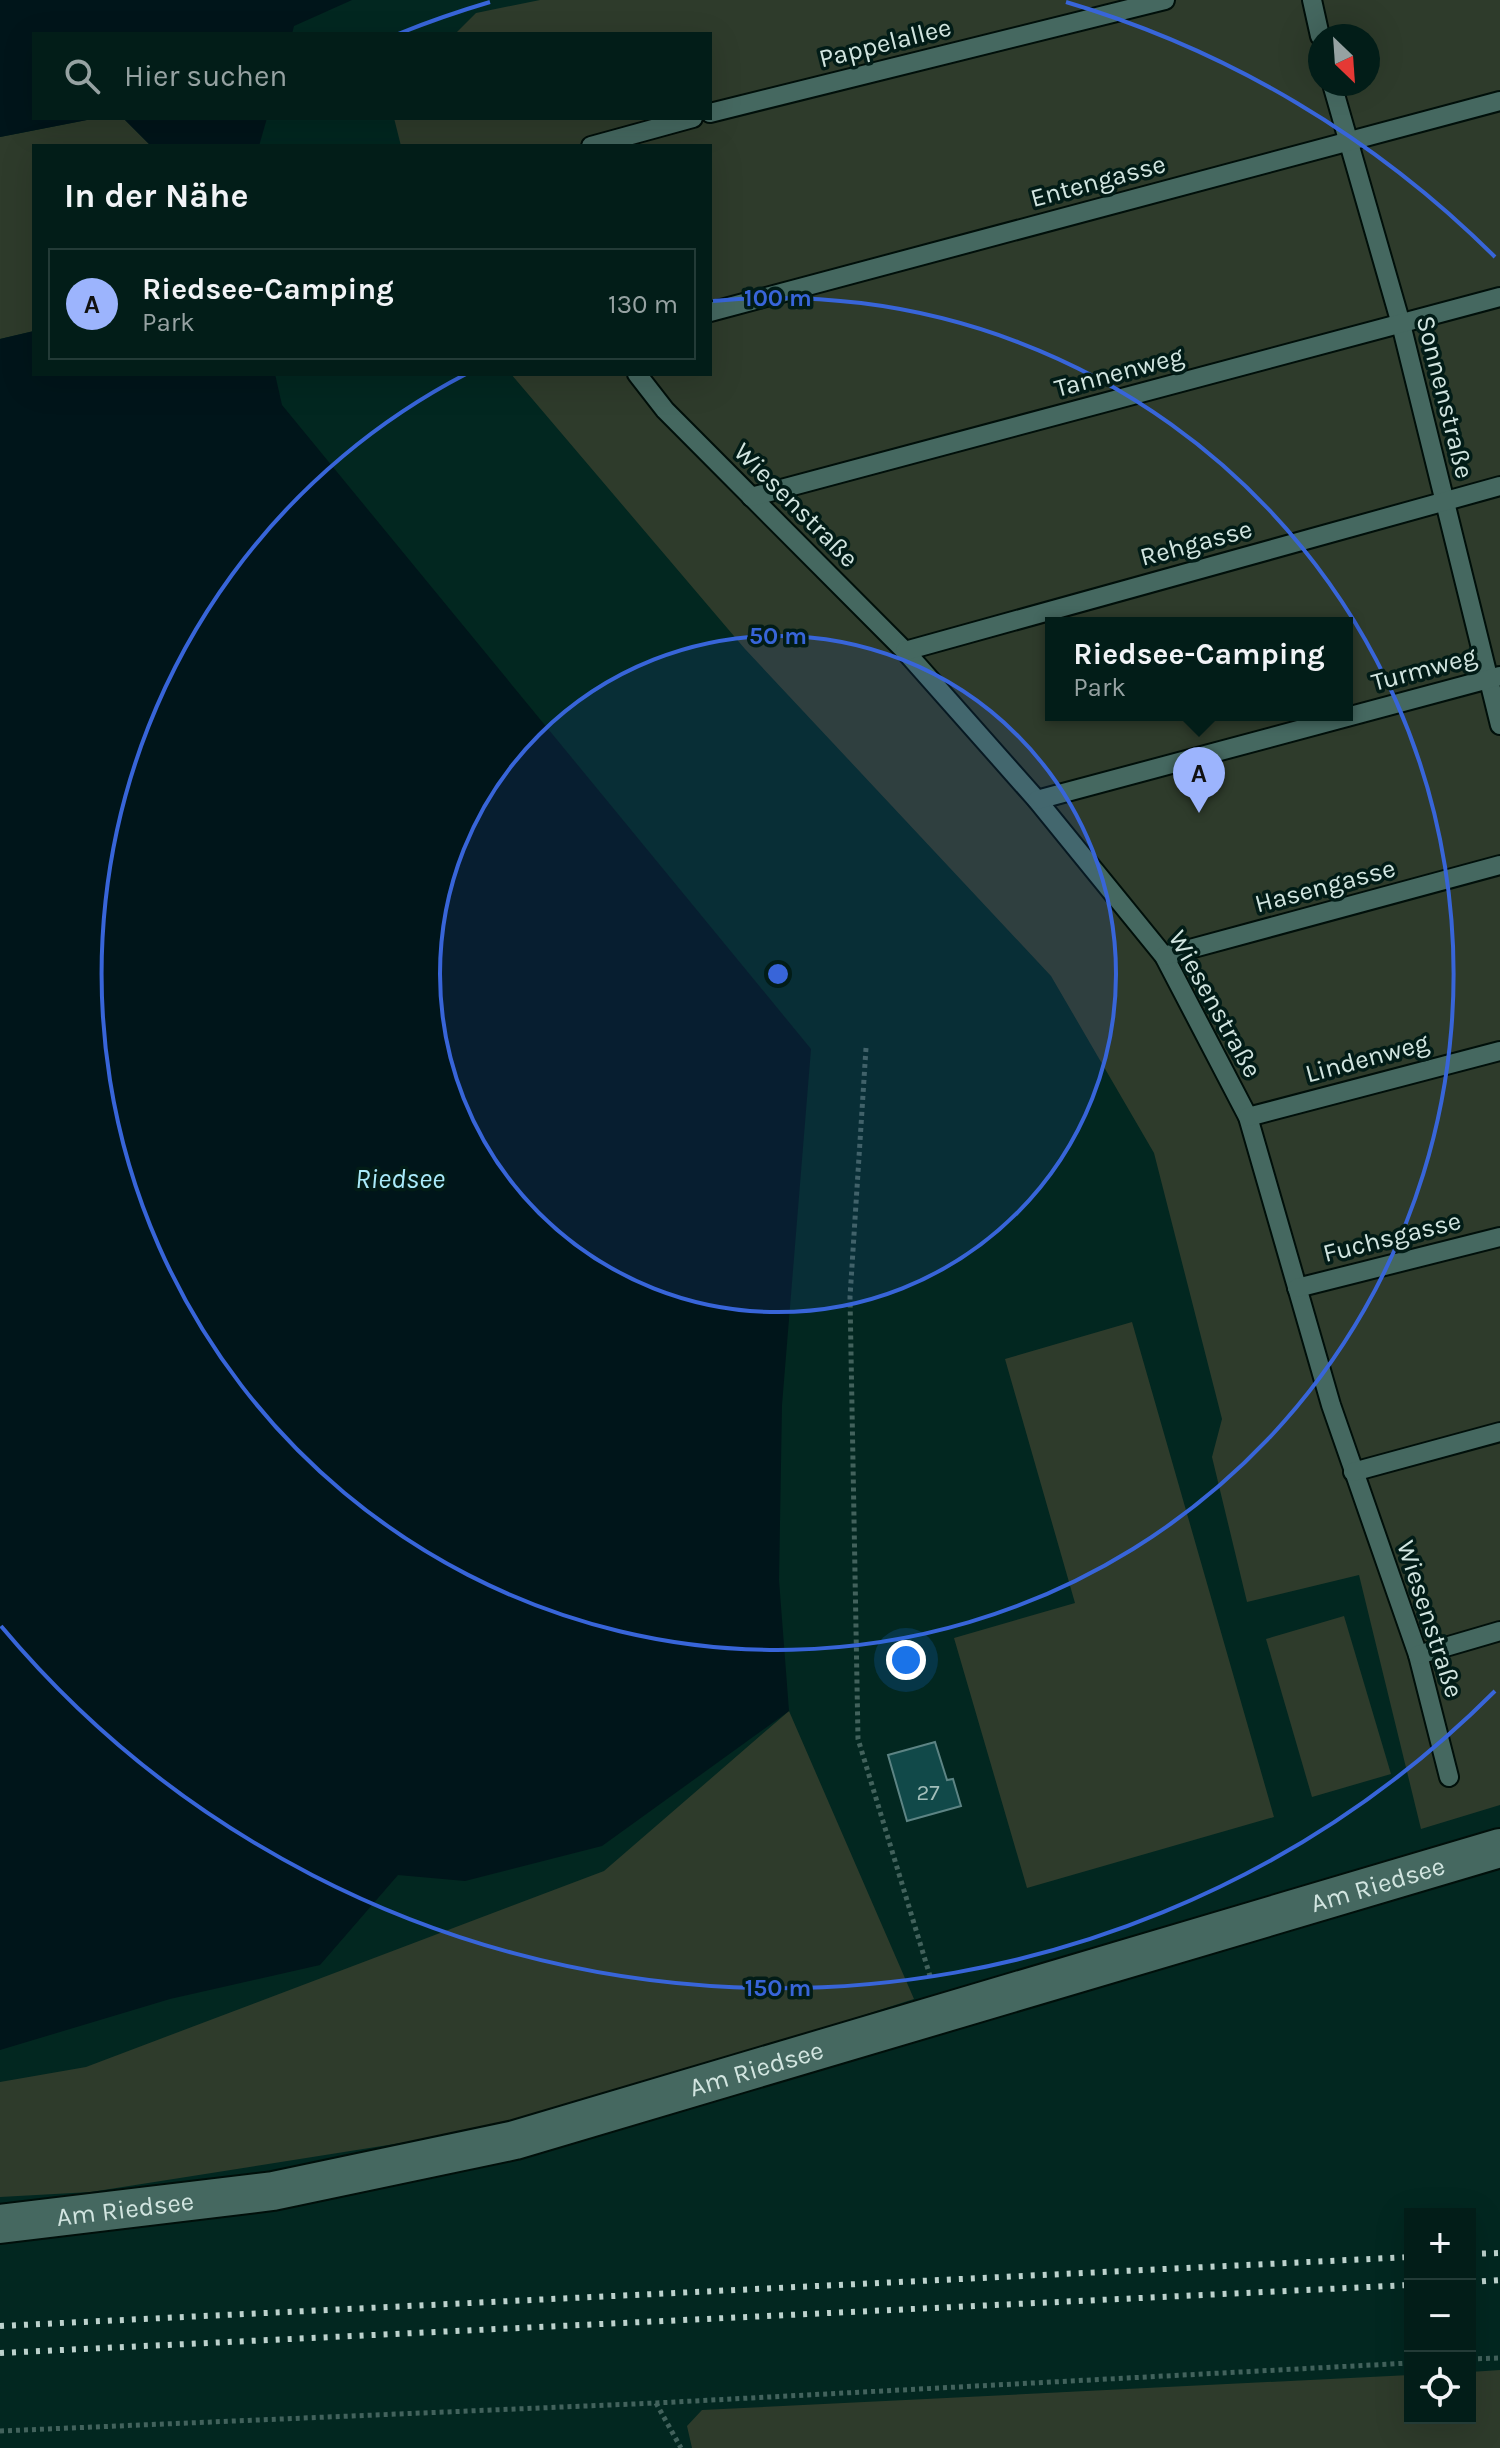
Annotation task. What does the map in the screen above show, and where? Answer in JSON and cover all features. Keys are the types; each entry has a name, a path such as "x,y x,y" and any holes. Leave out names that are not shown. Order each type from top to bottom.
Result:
{"street":[{"name":"Am Riedsee","path":"0,2224 273,2191 515,2140 1500,1848"}],"lane":[{"name":"Pappelallee","path":"712,113 1165,0"},
{"path":"1312,0 1317,24"},
{"name":"Sonnenstraße","path":"1335,96 1401,324 1493,678 1500,725"},
{"name":"Entengasse","path":"712,311 1500,101"},
{"path":"598,144 686,120"},
{"name":"Tannenweg","path":"751,497 1500,297"},
{"name":"Wiesenstraße","path":"639,376 665,410 905,651 1037,800 1164,956 1248,1117 1353,1472 1418,1655 1449,1777"},
{"name":"Rehgasse","path":"905,651 1500,486"},
{"name":"Turmweg","path":"1353,715 1493,678"},
{"name":"Turmweg","path":"1037,800 1332,721"},
{"name":"Hasengasse","path":"1164,956 1500,865"},
{"name":"Lindenweg","path":"1248,1117 1500,1051"},
{"name":"Fuchsgasse","path":"1297,1288 1500,1237"},
{"path":"1353,1472 1499,1435"},
{"path":"1418,1655 1500,1631"}],"path":[{"path":"866,1048 850,1297 858,1739 941,2014"},
{"path":"1476,2359 1500,2358"},
{"path":"0,2431 656,2403 1404,2363"},
{"path":"656,2403 681,2448"}],"green space":[{"path":"540,0 1500,0 1500,1805 1421,1829 1359,1575 1247,1602 1212,1457 1222,1419 1154,1153 1051,976 745,649 513,376 712,376 712,144 400,144 394,120 712,120 712,32 457,32 476,13"},
{"path":"87,120 125,120 149,144 32,144 32,331 0,339 0,137"},
{"path":"1132,1322 1274,1817 1027,1888 954,1638 1075,1603 1005,1359"},
{"path":"1344,1616 1391,1774 1312,1797 1266,1639"},
{"path":"789,1711 914,1999 528,2123 91,2192 0,2197 0,2082 86,2067 604,1871"},
{"path":"1500,2370 1500,2448 692,2448 687,2426 702,2410 1404,2375 1404,2424 1476,2424 1476,2372"}],"water":[{"path":"0,0 352,0 294,26 292,32 32,32 32,120 87,120 0,137"},
{"path":"125,120 266,120 260,144 149,144"},
{"name":"Riedsee","path":"32,331 32,376 275,376 282,405 811,1049 782,1405 779,1580 789,1711 602,1846 465,1881 398,1875 320,1965 170,1999 0,2050 0,339"}],"building":[{"path":"935,1742 947,1780 953,1779 961,1806 907,1821 888,1755"}],"railway":[{"path":"1476,2254 1500,2253"},
{"path":"0,2326 1404,2257"},
{"path":"1476,2282 1500,2280"},
{"path":"0,2353 1404,2285"}],"place":[{"name":"Riedsee-Camping","path":"1199,813"}]}
